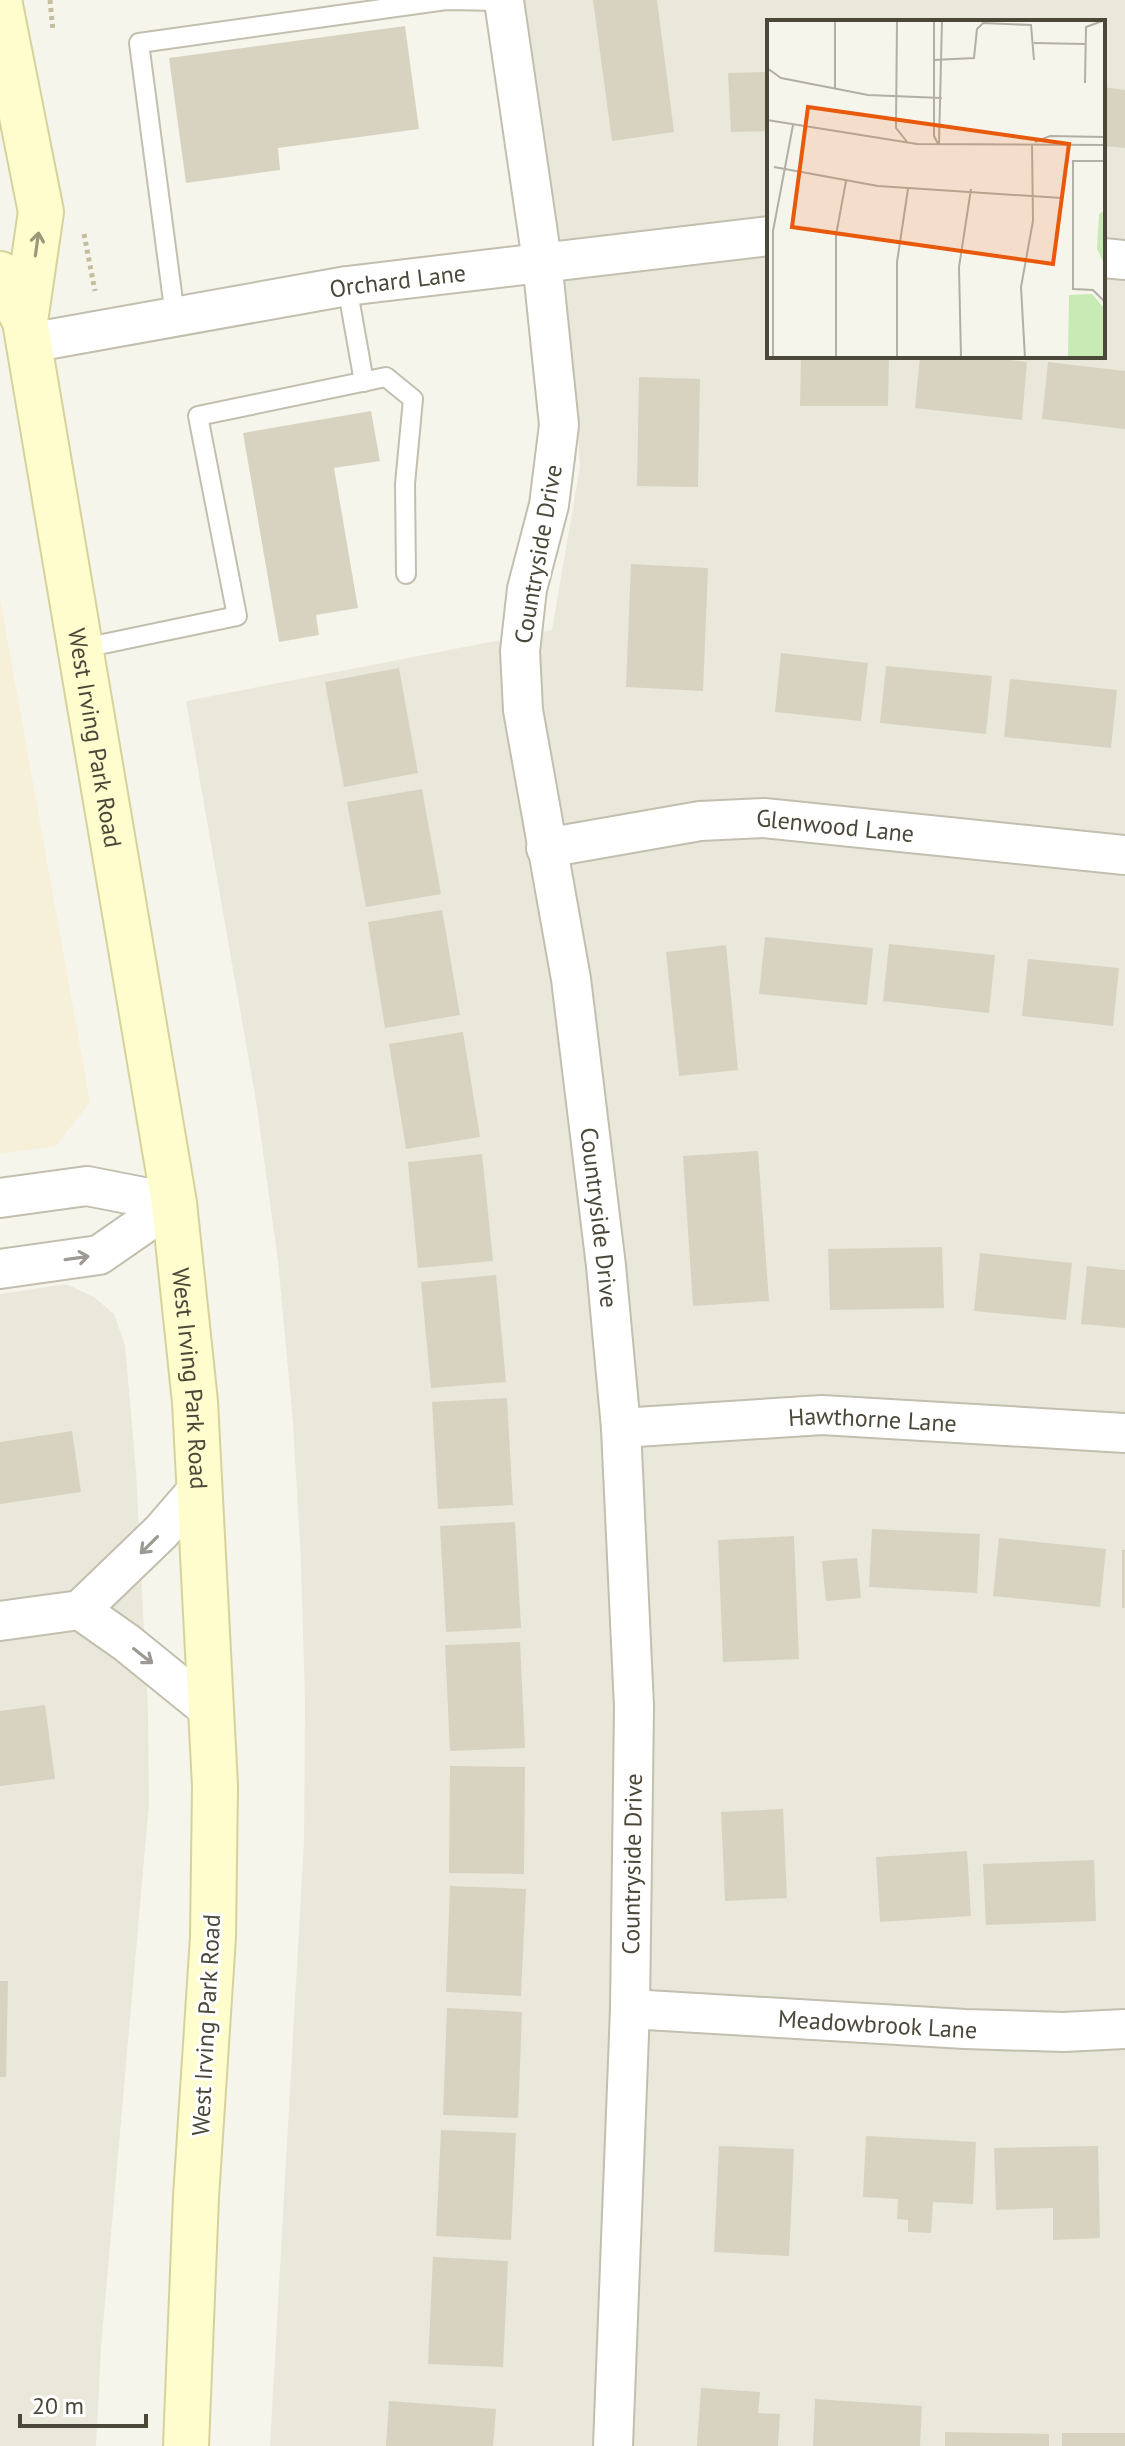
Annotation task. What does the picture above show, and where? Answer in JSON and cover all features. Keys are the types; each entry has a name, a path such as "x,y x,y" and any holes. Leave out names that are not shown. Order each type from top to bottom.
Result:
{"main road":[{"name":"West Irving Park Road","path":"0,5 41,212 27,332"},
{"name":"West Irving Park Road","path":"0,274 27,332 174,1203 195,1402 215,1786 213,1937 196,2197 186,2446"}],"street":[{"name":"Countryside Drive","path":"504,1 542,261 559,425 549,505 527,589 520,651 523,710 571,979 592,1138 621,1428 634,1707 630,2009 613,2446"},
{"name":"Orchard Lane","path":"27,332 175,316 347,286 767,236"},
{"path":"1105,258 1125,260"},
{"name":"Glenwood Lane","path":"546,848 700,821 764,818 1125,855"},
{"path":"0,1198 87,1186 174,1203"},
{"path":"0,1269 99,1255 174,1203"},
{"name":"Hawthorne Lane","path":"621,1428 822,1415 1125,1433"},
{"path":"0,1621 80,1610 161,1532 200,1487"},
{"path":"80,1610 127,1643 212,1712"},
{"name":"Meadowbrook Lane","path":"630,2009 965,2029 1063,2032 1125,2029"}],"lane":[{"path":"175,316 139,43 446,0 504,1"},
{"path":"347,286 364,382"},
{"path":"79,649 237,616 198,416 386,377 413,399 405,484 406,574"}],"shaded area":[{"path":"523,0 1125,0 1125,2446 270,2446 304,1841 305,1701 301,1562 293,1423 278,1261 256,1101 186,701 552,630 580,466 572,351"},
{"path":"0,598 90,1102 56,1146 0,1154"},
{"path":"66,1284 94,1297 114,1314 125,1345 136,1471 148,1711 149,1803 101,2348 96,2446 0,2446 0,1294"}],"building":[{"path":"593,0 657,0 674,132 612,141"},
{"path":"405,26 419,129 278,148 280,170 186,183 169,58"},
{"path":"767,72 767,131 731,132 728,73"},
{"path":"1105,87 1125,90 1125,148 1105,146"},
{"path":"801,358 889,358 888,406 800,406"},
{"path":"920,358 992,358 1027,362 1022,420 915,408"},
{"path":"1048,362 1125,371 1125,429 1042,419"},
{"path":"639,377 700,379 698,487 637,486"},
{"path":"371,411 380,461 334,468 358,608 316,615 319,635 279,642 243,433"},
{"path":"631,564 708,568 703,691 626,687"},
{"path":"781,653 868,663 861,721 775,712"},
{"path":"886,666 992,676 986,734 880,723"},
{"path":"399,668 418,773 344,787 325,682"},
{"path":"1010,679 1117,690 1111,748 1004,737"},
{"path":"422,789 441,894 366,907 347,802"},
{"path":"442,910 460,1015 385,1028 368,922"},
{"path":"765,937 873,948 867,1005 759,994"},
{"path":"889,944 995,955 989,1013 883,1001"},
{"path":"726,945 738,1070 679,1076 666,952"},
{"path":"1028,959 1119,968 1113,1026 1022,1016"},
{"path":"463,1032 480,1137 406,1149 389,1044"},
{"path":"758,1151 769,1301 693,1306 683,1156"},
{"path":"482,1154 493,1261 418,1268 408,1162"},
{"path":"942,1247 944,1308 830,1310 828,1249"},
{"path":"980,1253 1072,1263 1066,1320 974,1311"},
{"path":"1087,1266 1125,1270 1125,1328 1081,1324"},
{"path":"496,1275 506,1382 431,1388 421,1282"},
{"path":"507,1398 513,1505 438,1509 432,1402"},
{"path":"72,1431 81,1492 0,1504 0,1442"},
{"path":"515,1522 521,1628 446,1632 440,1526"},
{"path":"872,1529 980,1534 977,1593 869,1587"},
{"path":"794,1536 799,1659 723,1662 718,1540"},
{"path":"999,1538 1106,1549 1100,1607 993,1596"},
{"path":"1122,1550 1125,1550 1125,1608 1122,1608"},
{"path":"857,1558 861,1598 826,1601 822,1561"},
{"path":"520,1642 525,1748 450,1751 445,1645"},
{"path":"45,1705 55,1779 0,1786 0,1711"},
{"path":"450,1766 525,1767 524,1874 449,1873"},
{"path":"783,1809 787,1898 725,1901 721,1812"},
{"path":"967,1851 971,1916 880,1922 876,1857"},
{"path":"1094,1860 1096,1921 986,1925 983,1864"},
{"path":"450,1886 526,1889 521,1996 446,1992"},
{"path":"0,1981 8,1981 6,2077 0,2077"},
{"path":"447,2008 522,2012 518,2118 443,2115"},
{"path":"441,2130 516,2133 511,2240 436,2236"},
{"path":"866,2136 976,2142 973,2204 933,2202 931,2233 908,2232 908,2220 897,2219 898,2199 863,2197"},
{"path":"719,2146 794,2149 789,2256 714,2252"},
{"path":"1098,2146 1100,2238 1053,2240 1053,2208 996,2210 994,2148"},
{"path":"433,2257 508,2261 503,2367 428,2364"},
{"path":"701,2388 760,2392 758,2413 780,2414 778,2446 697,2446"},
{"path":"815,2399 922,2406 920,2446 813,2446"},
{"path":"389,2401 496,2409 493,2446 386,2446"},
{"path":"945,2432 1049,2434 1049,2446 945,2446"},
{"path":"1062,2433 1125,2433 1125,2446 1062,2446"}]}
